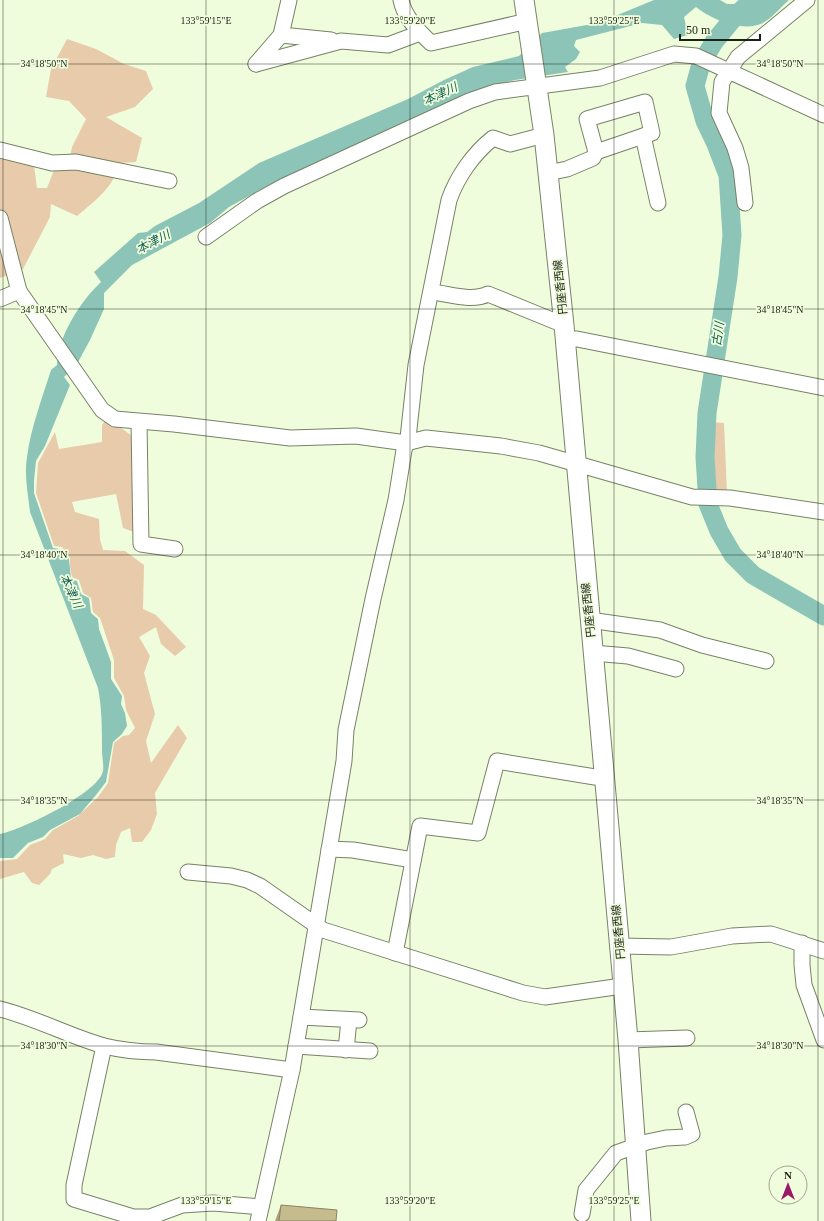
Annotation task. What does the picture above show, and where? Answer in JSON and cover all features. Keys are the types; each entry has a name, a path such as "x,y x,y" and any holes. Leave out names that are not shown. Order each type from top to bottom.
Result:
{"main road":[{"name":"円座香西線","path":"524,0 544,135 564,332 628,1040 641,1221"}],"street":[{"path":"289,0 281,35 256,64 341,41"},
{"path":"402,0 403,7 420,33 431,43 528,21"},
{"path":"745,203 741,168 735,148 719,113 722,82 726,71 738,57 807,0"},
{"path":"281,35 388,45 420,33"},
{"path":"206,237 257,202 284,186 469,101 495,92 537,85 600,78 674,54 696,56 824,115"},
{"path":"548,173 567,169 593,158 596,152 587,119 645,102 652,133 596,152"},
{"path":"104,1046 74,1185 74,1199 132,1217 150,1217 182,1205 213,1203 260,1214 292,1070 344,762 346,730 373,599 396,500 408,438 416,365 432,292 449,200 455,184 461,175 479,150 493,138 510,144 544,135"},
{"path":"643,136 658,203"},
{"path":"0,150 52,164 76,162 169,181"},
{"path":"0,218 19,291 102,410 115,419 174,424 290,438 356,436 406,444 426,438 444,439 539,453 692,497 730,498 824,512"},
{"path":"0,299 19,291"},
{"path":"432,292 470,298 482,297 488,294 577,339 824,388"},
{"path":"139,422 141,544 175,549"},
{"path":"589,620 660,630 702,645 766,661"},
{"path":"593,653 628,656 676,669"},
{"path":"395,953 420,826 478,833 497,761 595,777 603,776"},
{"path":"329,849 352,850 413,860"},
{"path":"188,872 231,876 247,880 260,886 323,930 523,993 545,997 622,986"},
{"path":"619,946 671,947 732,936 771,934 824,951"},
{"path":"802,943 804,985 824,1040"},
{"path":"0,1009 24,1015 104,1046 135,1052 156,1052 292,1070"},
{"path":"301,1017 354,1020 346,1050"},
{"path":"628,1040 687,1038"},
{"path":"296,1046 370,1051"},
{"path":"582,1214 586,1190 616,1153 647,1142 666,1138 685,1137 692,1134 686,1112"}],"shaded area":[{"path":"67,39 96,49 124,64 146,71 153,89 135,107 106,117 142,138 136,162 120,163 113,180 108,187 97,199 77,216 51,204 50,217 23,269 0,278 0,154 34,165 37,188 47,188 54,170 68,168 72,147 86,119 69,101 46,97 51,69"},
{"path":"107,418 135,438 134,532 123,528 116,494 72,502 75,512 99,519 100,539 103,550 125,551 144,565 143,609 156,615 186,647 175,656 161,644 156,627 139,637 150,656 144,673 155,714 146,741 151,763 178,725 187,738 155,793 157,814 151,830 142,842 132,842 130,828 121,832 116,845 115,857 106,859 93,855 81,858 63,854 64,863 52,869 50,874 39,885 32,883 24,872 0,879 0,861 17,859 30,845 45,839 53,830 78,816 98,797 108,783 114,743 123,736 129,735 135,728 126,710 124,696 114,678 114,660 100,618 93,612 91,598 83,593 79,580 72,577 70,558 62,547 54,546 36,493 38,463 55,432 59,449 102,442 102,425"},
{"path":"711,422 724,423 727,493 711,493"}],"water":[{"name":"本津川","path":"654,0 720,0 727,4 737,4 741,0 789,0 766,21 755,26 728,23 702,12 696,7 684,17 688,35 674,39 662,25 642,23 576,40 574,46 580,52 576,59 565,67 568,72 515,80 477,90 417,116 260,190 229,207 210,223 132,265 104,293 104,309 90,340 77,364 64,377 70,385 45,446 36,461 34,493 53,548 60,549 69,559 71,579 77,581 81,594 89,598 91,613 98,619 99,629 111,662 111,679 122,696 121,704 125,713 127,726 122,734 113,742 106,782 80,814 50,830 43,837 28,843 13,858 0,858 0,834 24,826 74,800 88,790 98,780 103,771 102,719 98,688 30,512 26,471 29,446 34,424 51,370 57,365 61,343 78,309 101,282 94,272 138,233 147,232 155,226 199,203 259,163 408,99 473,67 519,56 542,33 598,23"}],"building":[{"path":"281,1205 337,1210 336,1221 279,1221"}],"waterway":[{"name":"古川","path":"753,0 736,15 714,42 701,64 695,86 705,121 728,175 732,235 728,277 707,413 705,457 708,504 719,531 733,555 753,575 824,616"}]}
